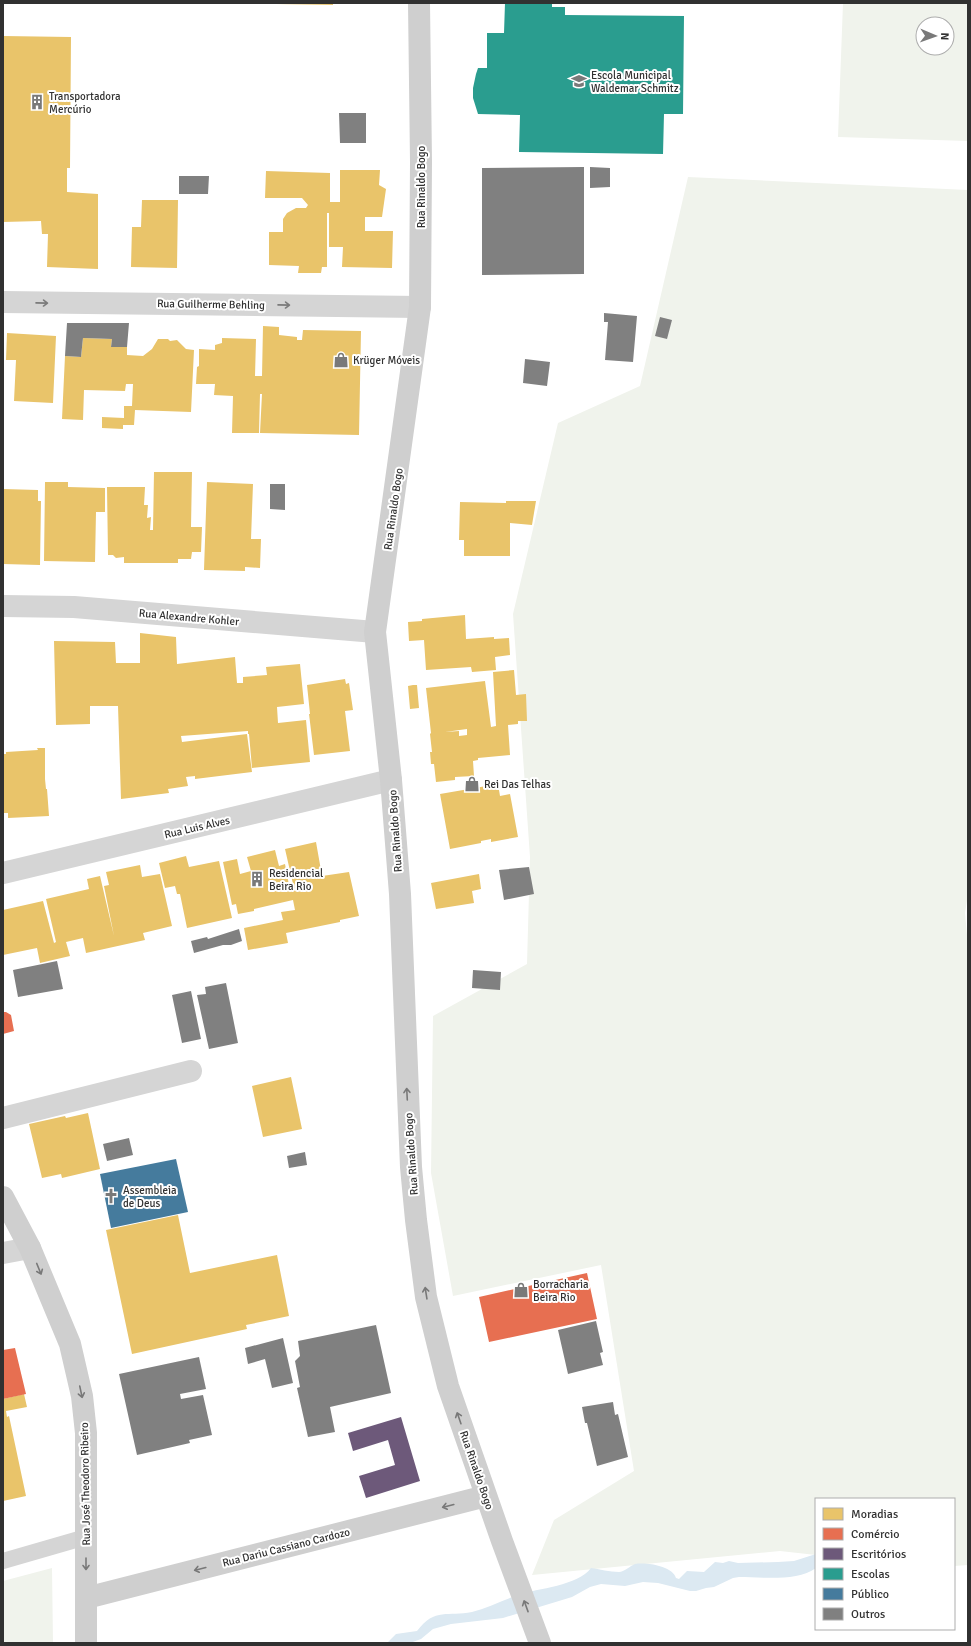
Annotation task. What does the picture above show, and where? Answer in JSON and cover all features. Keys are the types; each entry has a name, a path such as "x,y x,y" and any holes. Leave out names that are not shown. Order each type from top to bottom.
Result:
{"main road":[{"name":"Rua Rinaldo Bogo","path":"419,3 421,162 420,307 375,632 391,780 400,894 410,1159 426,1297 448,1386 486,1496 540,1643"},
{"name":"Rua José Theodoro Ribeiro","path":"3,1197 30,1248 70,1344 82,1396 86,1433 86,1643"},
{"name":"Rua Dariu Cassiano Cardozo","path":"86,1598 486,1496"}],"street":[{"name":"Rua Guilherme Behling","path":"3,302 420,307"},
{"name":"Rua Alexandre Kohler","path":"3,606 74,607 375,632"},
{"name":"Rua Luis Alves","path":"3,873 391,780"},
{"path":"3,1118 190,1071"},
{"path":"3,1253 30,1248"}],"lane":[{"path":"3,1561 86,1537"}],"shaded area":[{"path":"843,3 968,3 968,141 838,137"},
{"path":"688,177 968,190 968,894 965,913 968,946 968,1565 955,1566 955,1498 815,1498 815,1555 780,1551 532,1575 554,1520 634,1471 601,1265 453,1296 431,1173 433,1016 527,964 530,857 513,614 558,423 640,386"},
{"path":"815,1554 815,1568 799,1575 789,1577 733,1578 714,1587 696,1591 690,1591 658,1583 643,1582 625,1586 601,1584 590,1587 572,1597 503,1618 451,1624 433,1629 421,1639 410,1643 387,1643 396,1634 417,1631 424,1623 436,1616 442,1614 472,1612 518,1595 567,1583 585,1574 591,1568 619,1572 635,1564 652,1564 670,1570 676,1578 679,1579 687,1571 704,1572 715,1562 723,1563 729,1561 738,1563 794,1561"},
{"path":"52,1568 53,1643 3,1643 3,1581"}],"building: Moradias":[{"path":"333,3 333,5 276,4"},
{"path":"3,36 71,37 70,168 67,168 67,192 98,194 98,269 47,267 48,234 42,234 41,221 3,222"},
{"path":"340,170 380,170 379,185 386,189 382,217 365,217 365,231 393,231 392,268 342,267 343,247 329,247 329,213 327,213 327,267 322,267 321,273 298,273 299,266 269,265 269,232 283,232 283,219 287,213 296,208 306,208 308,205 302,198 265,198 266,171 330,173 330,202 340,202"},
{"path":"142,200 178,200 177,268 131,267 132,227 141,227"},
{"path":"263,326 279,327 279,335 297,337 297,340 302,340 303,330 361,331 359,435 260,433 262,394 260,394 259,433 232,433 233,396 214,395 215,384 196,384 197,367 199,366 199,349 215,350 215,345 222,343 222,338 256,339 255,376 262,376"},
{"path":"7,333 56,336 53,403 14,401 16,360 6,360"},
{"path":"83,338 112,339 111,347 127,347 127,355 143,356 152,349 158,339 168,339 170,341 177,340 186,349 194,350 191,412 135,410 134,425 123,425 123,429 102,428 102,417 124,418 124,406 132,406 133,384 126,384 125,391 84,390 83,420 62,419 65,356 81,357"},
{"path":"154,472 192,472 191,527 202,527 201,552 192,552 191,559 178,559 178,563 124,563 124,557 116,558 113,555 108,555 107,487 145,487 144,505 148,505 147,518 151,517 150,530 153,530"},
{"path":"45,482 68,482 68,487 105,488 105,512 96,512 95,562 44,561"},
{"path":"207,482 253,484 251,539 261,539 260,568 245,567 245,571 204,570"},
{"path":"3,489 38,490 38,501 41,501 40,565 3,564"},
{"path":"506,501 536,501 532,525 510,523 510,556 464,556 464,540 459,540 460,502 506,503"},
{"path":"465,615 466,639 494,637 494,639 509,638 510,655 495,657 496,670 472,672 471,667 426,670 424,640 409,641 408,622 422,621 422,619"},
{"path":"140,633 176,637 177,664 235,657 237,683 243,683 243,677 267,675 266,667 300,664 304,704 277,707 278,723 306,720 310,762 252,768 248,731 181,736 182,742 247,734 252,772 195,779 195,776 186,777 188,786 168,789 169,793 121,799 118,706 90,706 90,724 56,725 54,641 115,642 116,663 140,663"},
{"path":"514,670 516,695 526,694 527,721 518,721 518,724 508,725 510,755 478,758 478,760 473,761 474,776 455,777 455,780 436,782 434,764 431,764 431,733 426,688 485,681 491,727 496,726 493,672","holes":["467,729 467,735 459,736 459,731 445,732"]},
{"path":"345,679 346,684 349,683 353,710 345,711 350,751 314,755 307,685"},
{"path":"417,685 419,708 410,709 408,686"},
{"path":"37,748 45,748 45,779 49,816 8,818 8,813 4,813 3,754 6,754 6,752 38,750"},
{"path":"498,784 500,796 510,794 518,837 491,842 491,839 481,841 481,843 450,849 440,794"},
{"path":"316,842 322,876 349,872 359,916 340,920 340,922 286,933 288,943 248,950 244,928 283,920 281,912 295,910 293,900 238,914 236,904 232,905 223,862 237,859 240,874 251,871 247,857 275,850 279,866 285,864 289,885 293,884 285,849"},
{"path":"186,856 189,867 219,861 232,918 187,928 180,894 177,894 175,886 165,888 159,863"},
{"path":"140,865 142,877 160,874 172,926 143,933 145,940 86,953 83,938 66,942 70,956 40,963 37,948 3,955 3,910 43,901 54,943 56,942 46,899 89,889 87,879 100,876 114,936 104,886 109,885 106,872"},
{"path":"479,874 481,889 472,891 474,903 436,909 431,883"},
{"path":"291,1077 302,1129 263,1137 252,1086"},
{"path":"88,1113 100,1169 62,1178 61,1174 42,1178 29,1124 65,1116 66,1118"},
{"path":"178,1215 190,1273 277,1255 289,1316 246,1325 247,1329 132,1354 106,1230"},
{"path":"24,1394 27,1407 6,1411 7,1417 9,1416 26,1496 3,1501 3,1399"}],"building: Comércio":[{"path":"3,1012 11,1015 14,1031 3,1034"},
{"path":"587,1273 597,1319 489,1342 479,1297"},
{"path":"15,1348 26,1394 3,1399 3,1350"}],"building: Escritórios":[{"path":"401,1417 420,1481 366,1498 359,1476 395,1465 388,1440 353,1451 348,1433"}],"building: Escolas":[{"name":"Escola Municipal Waldemar Schmitz","path":"505,3 552,3 552,7 565,7 565,15 684,16 683,114 664,114 663,154 519,152 520,115 478,114 473,98 473,88 476,74 478,68 487,68 487,33 504,33"}],"building: Público":[{"path":"176,1159 188,1212 111,1228 100,1174"}],"building: Outros":[{"path":"339,113 366,113 366,143 340,143"},
{"path":"584,167 584,274 482,275 482,168"},
{"path":"590,167 610,168 610,187 590,188"},
{"path":"179,176 209,176 208,194 179,194"},
{"path":"604,313 637,316 633,362 605,360 608,322 604,322"},
{"path":"660,317 672,320 667,339 655,336"},
{"path":"67,323 129,323 127,347 111,347 112,339 83,338 81,357 65,356"},
{"path":"525,359 550,362 547,386 523,383"},
{"path":"270,484 285,484 285,510 270,509"},
{"path":"529,867 534,894 504,900 499,870"},
{"path":"239,929 242,941 231,945 223,945 194,953 191,941 207,937 208,939"},
{"path":"57,961 63,989 18,997 13,970"},
{"path":"473,970 501,972 500,990 472,988"},
{"path":"226,983 238,1043 209,1049 197,995 206,994 205,987"},
{"path":"191,991 201,1039 182,1043 172,995"},
{"path":"129,1138 133,1155 107,1161 103,1144"},
{"path":"305,1152 307,1165 289,1168 287,1156"},
{"path":"596,1321 603,1352 600,1353 603,1365 568,1374 558,1330"},
{"path":"376,1325 391,1393 330,1407 335,1432 308,1437 297,1388 300,1387 295,1361 300,1356 298,1341"},
{"path":"283,1338 293,1383 272,1388 265,1359 248,1364 245,1348"},
{"path":"199,1357 206,1389 180,1394 181,1399 203,1395 212,1435 189,1440 190,1443 137,1455 119,1374"},
{"path":"613,1402 615,1415 618,1414 628,1457 597,1466 582,1407"}],"place":[{"name":"Escola Municipal Waldemar Schmitz","path":"579,81"},
{"name":"Transportadora Mercúrio","path":"37,102"},
{"name":"Krüger Móveis","path":"341,360"},
{"name":"Rei Das Telhas","path":"472,784"},
{"name":"Residencial Beira Rio","path":"257,879"},
{"name":"Assembleia de Deus","path":"111,1196"},
{"name":"Borracharia Beira Rio","path":"521,1290"}]}
